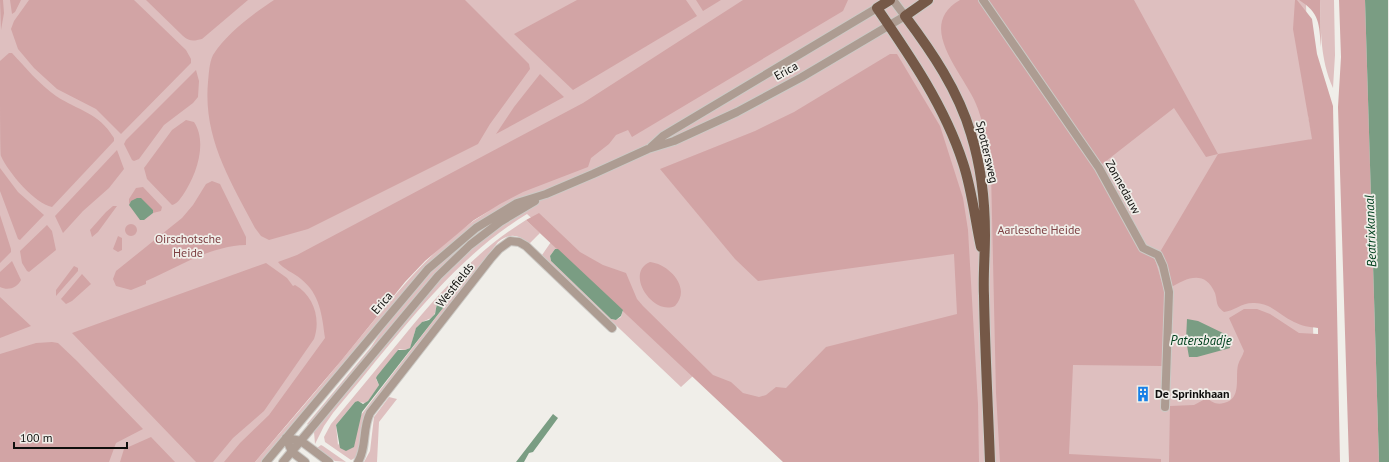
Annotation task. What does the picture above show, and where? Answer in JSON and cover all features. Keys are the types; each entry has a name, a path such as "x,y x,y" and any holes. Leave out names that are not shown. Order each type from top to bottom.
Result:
{"main road":[{"name":"Erica","path":"877,8 892,0"},
{"name":"Erica","path":"905,16 928,0"},
{"name":"Spottersweg","path":"877,8 926,84 952,132 963,163 973,202 983,258"},
{"name":"Spottersweg","path":"905,16 951,85 972,135 984,195 985,236 983,258 990,462"}],"street":[{"name":"Spottersweg","path":"892,0 905,16"},
{"name":"Zonnedauw","path":"983,0 1099,168 1143,248 1158,255 1163,266 1169,292 1165,407"},
{"name":"Erica","path":"648,149 663,136 877,8"},
{"name":"Erica","path":"266,462 380,325 438,260 460,240 497,214 517,203 546,194 648,149 674,141 737,112 802,77 905,16"},
{"name":"Erica","path":"283,462 438,276 456,257 500,222 546,194"},
{"name":"Westfields","path":"358,462 364,447 367,420 370,413 491,258 499,249 510,241 519,242 526,246 612,328"},
{"path":"286,438 301,441 329,462"},
{"path":"286,438 292,452 305,462"}],"green space":[{"name":"Aarlesche Heide","path":"0,0 1306,0 1308,115 1313,139 1309,140 1316,462 795,462 527,214 499,233 472,255 423,305 333,413 324,426 315,444 314,432 430,289 514,202 465,233 263,462 255,462 411,277 447,241 467,225 489,211 461,227 410,273 252,462 0,462"},
{"path":"0,0 3,0 4,13 1,30"},
{"path":"10,0 21,0 15,12 12,14"},
{"path":"29,0 134,0 186,50 191,59 191,63 121,134 96,109 57,89 34,68 18,49 11,29 14,21"},
{"path":"146,0 248,0 202,39 194,41 183,36"},
{"path":"274,0 465,0 529,64 530,69 490,124 478,144 308,229 269,240 261,236 255,228 236,193 220,158 210,122 208,82 213,55 225,39 249,18"},
{"path":"577,0 686,0 697,16 573,90 514,34"},
{"path":"696,0 721,0 703,11"},
{"path":"743,0 848,0 843,11 632,137 628,130 616,135 609,144 591,158 588,167 523,192 474,220 425,261 405,282 341,361 255,462 224,462 240,443 269,415 325,338 321,313 312,291 301,279 278,262 297,255 583,103"},
{"path":"960,0 978,0 1099,172 1142,252 1155,259 1165,293 1163,366 1073,365 1069,454 1161,459 1161,462 1000,462 996,393 991,172 984,132 978,109 947,52 942,38 941,24 947,11"},
{"path":"988,0 1134,0 1218,154 1206,157 1174,108 1101,165 1041,81"},
{"path":"1295,0 1297,0 1312,19 1317,54 1333,106 1340,462 1169,462 1170,406 1194,405 1207,398 1214,403 1219,404 1230,401 1236,393 1237,370 1244,351 1229,318 1244,309 1257,309 1270,314 1299,333 1318,334 1318,328 1297,323 1259,303 1245,304 1224,312 1218,306 1215,293 1211,285 1201,278 1182,281 1170,288 1160,252 1218,154 1312,139 1293,29"},
{"path":"1299,0 1320,0 1321,47 1319,25 1315,15"},
{"path":"1320,0 1334,0 1335,55 1333,88 1323,56"},
{"path":"1339,0 1365,0 1379,462 1349,462 1338,107 1341,57"},
{"path":"9,53 12,53 33,76 56,96 95,117 108,129 114,138 114,141 52,207 45,205 30,194 16,178 1,156 0,61"},
{"path":"890,54 897,54 940,126 963,198 968,230 978,404 979,462 783,462 526,220 539,213 580,252 603,265 626,273 637,299 713,375 731,382 743,393 759,397 766,395 776,387 786,388 826,347 957,314 954,254 758,281 735,259 660,169 755,131 794,112"},
{"path":"196,70 199,81 198,97 193,103 164,125 139,159 134,161 132,160 124,144 126,140"},
{"path":"540,74 564,97 496,134 514,107"},
{"path":"186,120 194,122 198,130 200,140 199,159 188,187 178,201 172,205 147,179 144,168 172,130"},
{"path":"117,150 124,169 109,188 83,211 63,233 55,216"},
{"path":"0,168 18,192 44,215 20,240 18,239 0,191"},
{"name":"Oirschotsche Heide","path":"212,181 220,184 246,237 246,245 219,249 194,258 146,281 146,284 131,290 116,286 113,279 116,271 182,218 193,205 206,184"},
{"path":"143,187 162,207 161,211 153,213 153,210 131,201 129,204 129,199 136,188"},
{"path":"113,206 117,206 98,232 92,237 90,230"},
{"path":"513,208 473,240 310,426 307,424 371,347 392,315 422,280 465,239"},
{"path":"0,215 11,252 0,263"},
{"path":"526,220 540,233 529,244 521,238 514,236 506,237 498,242 366,412 360,446 355,458 351,460 325,442 324,437 331,424 417,320 460,273 508,232","holes":["457,285 443,308 338,445 336,425 355,402 367,403 379,385 376,379 399,349 405,350 410,348 418,326 422,322 433,317 436,311 436,306"]},
{"path":"129,224 133,224 137,230 133,236 129,236 125,232 125,228"},
{"path":"47,225 52,231 56,250 29,272 22,263 20,251"},
{"path":"118,236 122,238 122,250 118,252 113,249"},
{"path":"551,242 558,249 555,249 550,256 551,261 611,319 616,320 621,317 623,310 693,376 681,387 542,255"},
{"path":"12,261 21,280 12,288 6,289 0,287 0,272"},
{"path":"650,262 664,267 671,272 680,285 680,299 675,306 667,307 658,305 644,292 640,275 643,267"},
{"path":"266,263 287,278 293,286 295,285 307,295 316,316 317,324 314,339 264,411 233,438 213,462 196,462 72,333"},
{"path":"74,266 78,268 78,271 56,296 56,290"},
{"path":"82,274 91,284 72,301 66,304 61,299"},
{"path":"0,297 31,326 0,338"},
{"path":"36,343 58,343 77,361 143,429 116,443 109,462 0,462 0,354"},
{"path":"389,397 397,399 379,422 377,462 364,462 370,451 374,417"},
{"path":"151,437 175,462 120,462 124,449"},
{"path":"321,445 346,462 335,461 317,448"}],"water":[{"path":"1365,0 1388,0 1389,462 1379,462"},
{"path":"141,198 153,210 153,213 144,220 140,220 129,205 131,201"},
{"path":"555,249 558,249 623,310 621,316 616,320 611,319 551,261 550,256"},
{"path":"458,286 443,308 362,412 354,447 346,451 340,448 336,425 355,402 358,401 363,404 368,401 379,385 376,378 377,376 398,350 410,348 416,328 422,322 429,320 435,314 437,303 450,288"},
{"name":"Patersbadje","path":"1187,319 1198,321 1227,335 1230,339 1230,348 1197,357 1189,357 1186,340"},
{"path":"553,414 558,418 533,452 529,453 524,462 516,462"}],"place":[{"name":"De Sprinkhaan","path":"1143,394"}],"water label":[{"name":"Beatrixkanaal","path":"1370,231"}]}
